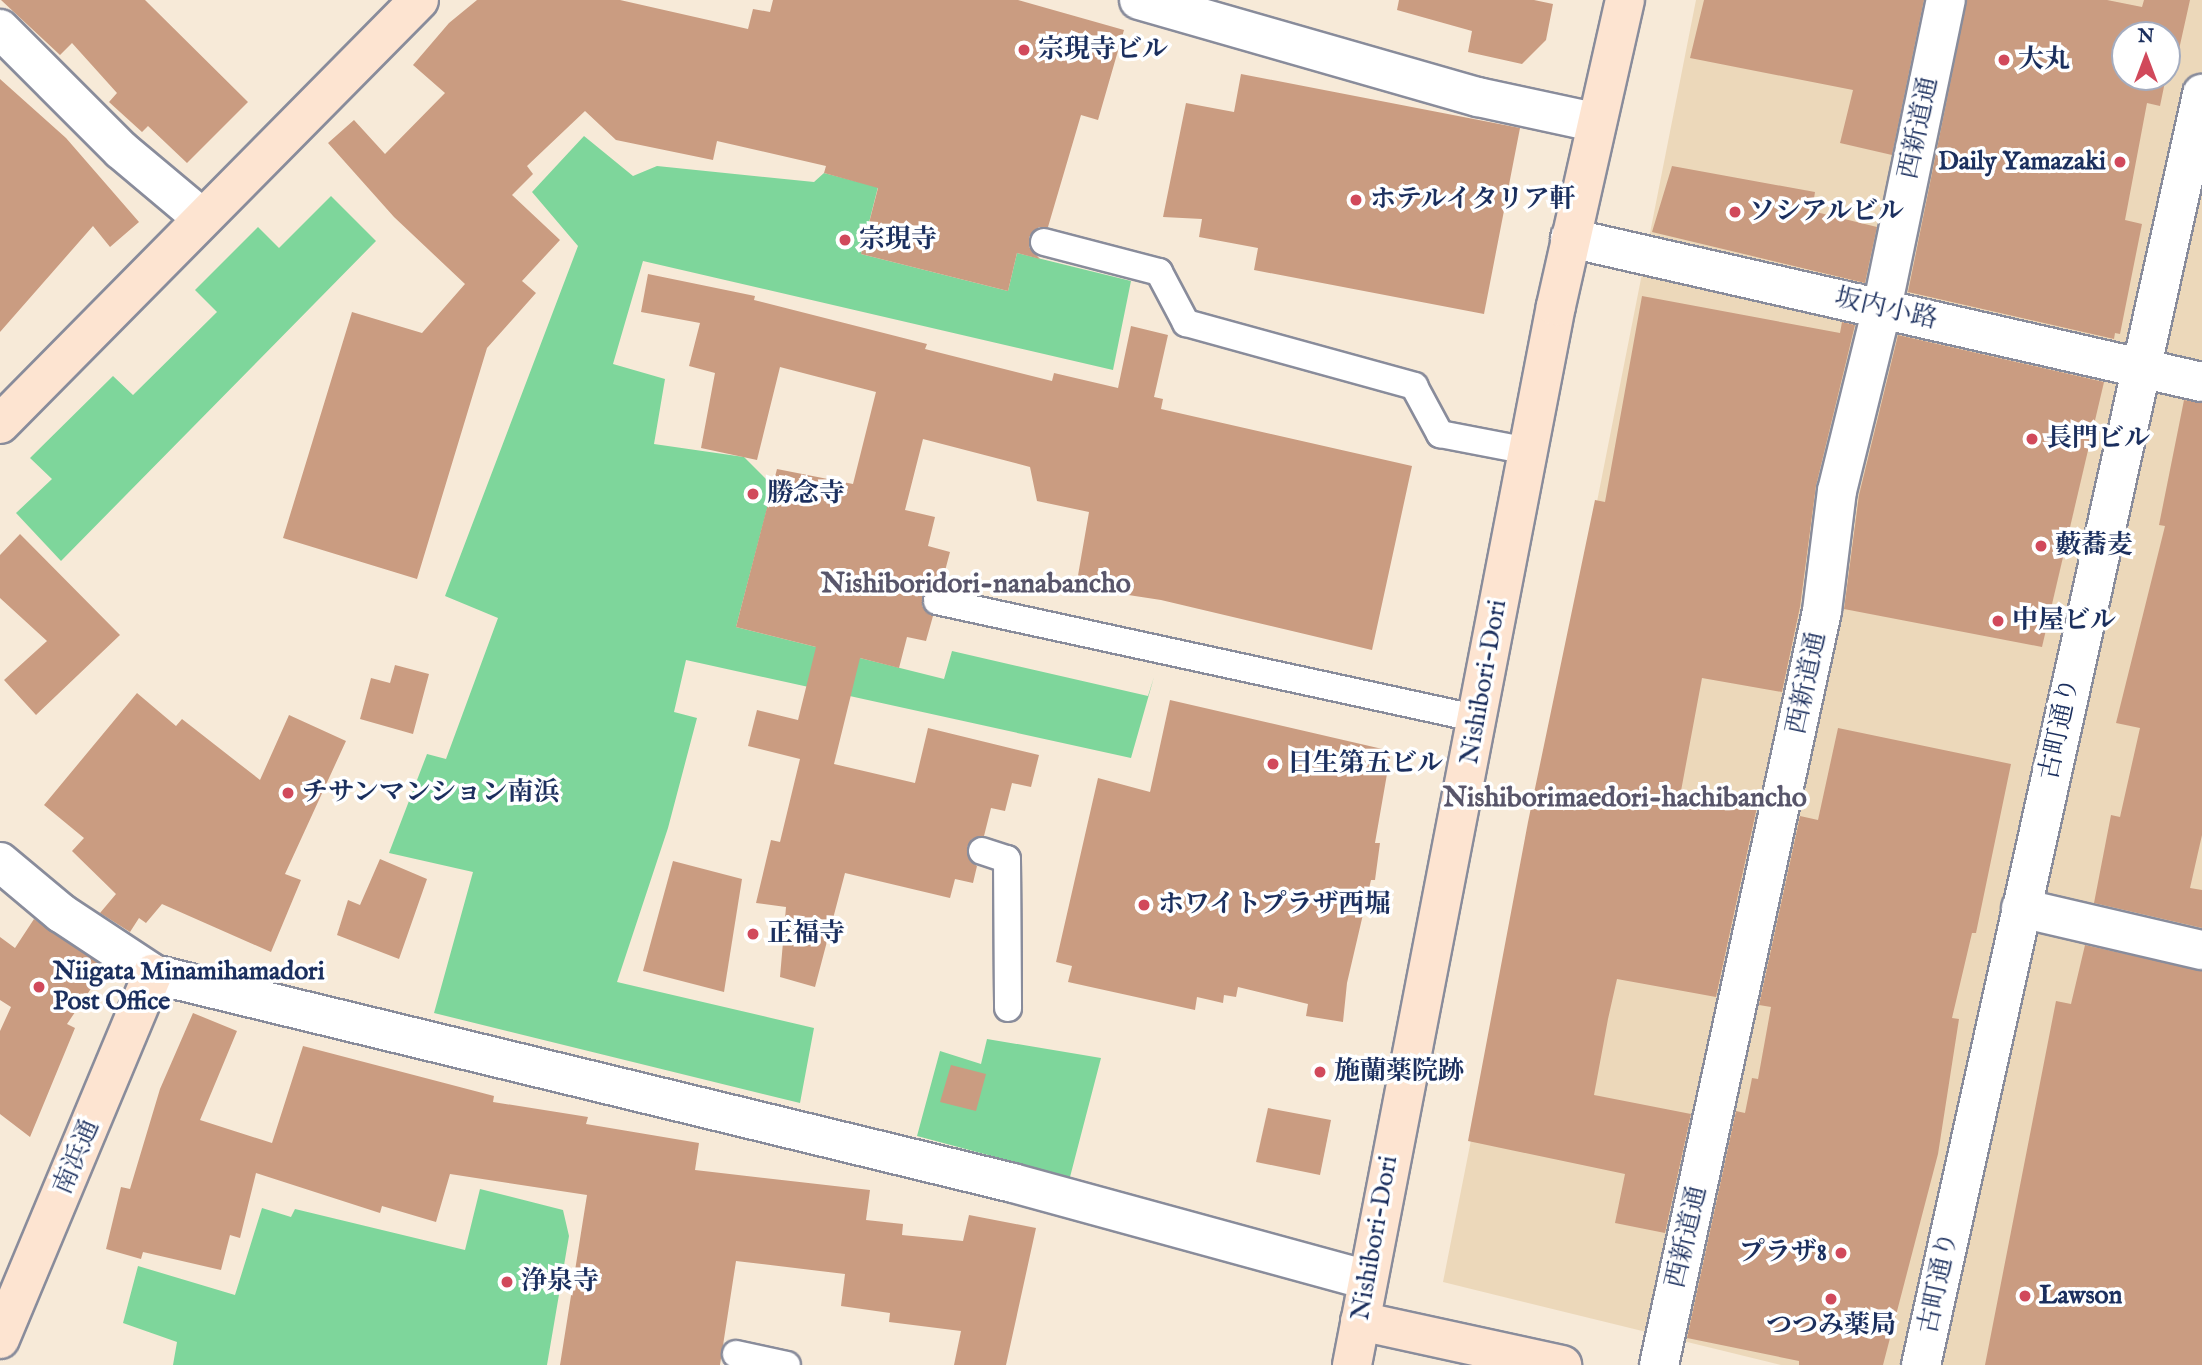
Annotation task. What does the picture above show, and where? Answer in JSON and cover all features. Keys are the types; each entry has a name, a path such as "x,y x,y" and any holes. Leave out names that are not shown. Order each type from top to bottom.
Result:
{"street":[{"path":"0,424 419,0"},
{"path":"1139,0 1478,97 1594,122"},
{"name":"Nishibori-Dori","path":"1352,1365 1479,719 1570,237 1594,122 1625,0"},
{"name":"西新道通","path":"1659,1365 1822,611 1837,491 1882,308 1946,0"},
{"path":"0,29 121,150 202,218"},
{"name":"古町通り","path":"1921,1365 2202,94"},
{"name":"坂内小路","path":"1570,237 2202,382"},
{"path":"0,862 61,913 153,974 1013,1183 1367,1280"},
{"path":"2021,908 2202,950"},
{"name":"南浜通","path":"0,1339 153,974"},
{"path":"1360,1321 1562,1365"}],"lane":[{"path":"1044,242 1159,272 1186,323 1414,387 1440,434 1528,451"},
{"path":"937,601 1479,719"},
{"path":"982,851 1007,859 1008,1008"},
{"path":"736,1354 787,1365"}],"shaded area":[{"path":"1696,0 2202,0 2202,1365 1781,1365 1443,1282"}],"green space":[{"path":"584,136 633,176 657,166 814,182 824,173 878,187 861,254 1008,291 1017,253 1131,281 1113,370 643,261 613,364 665,379 654,444 744,457 773,486 736,627 944,679 952,651 1148,696 1154,677 1131,758 686,660 674,712 697,718 668,828 617,982 814,1028 800,1103 434,1013 473,872 389,853 427,754 446,759 498,618 445,596 578,246 532,192"},
{"path":"331,196 376,241 61,561 16,513 52,479 30,458 113,376 133,395 217,312 195,290 258,227 279,248"},
{"path":"987,1039 1101,1058 1070,1177 917,1136 940,1051 981,1064"},
{"name":"浄泉寺","path":"480,1189 563,1210 569,1236 547,1365 173,1365 177,1342 123,1323 138,1266 235,1295 262,1208 291,1217 295,1209 465,1250"}],"building":[{"path":"1,0 145,0 248,102 187,163 148,126 142,132 109,102 117,93 72,43 60,55"},
{"path":"477,0 620,0 748,29 753,9 770,12 773,0 1018,0 1124,30 1098,120 1081,115 1048,227 1039,227 1029,237 1029,247 1040,259 1017,253 1008,291 861,254 878,188 824,173 826,166 717,141 713,160 616,140 585,111 527,166 533,174 512,195 560,240 522,281 536,293 487,348 417,579 283,538 352,312 422,333 465,284 394,217 328,143 354,120 385,154 445,93 413,65 449,23"},
{"path":"1399,0 1534,0 1553,4 1546,40 1522,64 1468,52 1472,31 1397,10"},
{"path":"1704,0 1924,0 1892,155 1840,143 1853,90 1690,58"},
{"path":"1967,0 2107,0 2142,7 2144,0 2190,0 2181,40 2181,21 2111,21 2111,91 2163,91 2160,106 2147,103 2125,220 2142,224 2120,334 2115,333 2114,339 1908,292"},
{"name":"ホテルイタリア軒","path":"1241,74 1520,128 1484,314 1254,270 1258,248 1199,237 1202,219 1163,217 1186,103 1234,112"},
{"path":"0,79 66,138 139,222 110,247 93,226 0,332"},
{"name":"ソシアルビル","path":"1672,166 1815,192 1812,211 1877,227 1865,283 1652,232"},
{"path":"648,274 755,296 754,300 927,344 925,349 1052,381 1054,373 1118,388 1131,326 1168,335 1154,397 1163,399 1161,409 1412,466 1372,650 1161,600 1076,587 1089,512 1037,501 1030,467 923,439 905,510 935,517 928,546 950,552 941,586 932,586 922,597 922,606 933,616 926,641 907,637 899,668 860,658 834,764 915,783 928,728 1039,755 1031,787 1012,783 1005,811 991,808 984,836 972,839 967,847 970,861 977,866 973,883 955,879 950,898 845,873 815,987 780,977 786,907 756,903 771,840 780,842 800,759 748,746 757,710 798,720 816,647 736,627 777,469 853,484 876,392 780,367 757,460 701,448 715,373 689,366 700,323 641,312"},
{"path":"1642,296 1840,333 1842,322 1855,325 1816,486 1800,607 1782,692 1702,678 1681,791 1757,807 1716,997 1617,979 1608,1019 1594,1095 1691,1114 1665,1233 1615,1223 1625,1174 1468,1141 1528,822 1595,500 1605,502"},
{"path":"1898,335 2104,382 2042,647 1844,609 1859,495"},
{"path":"2184,400 2202,403 2202,835 2190,888 2202,890 2202,928 2094,903 2111,815 2120,817 2140,728 2116,723 2165,526 2159,525"},
{"path":"20,534 120,635 36,715 4,680 47,641 0,598 0,555"},
{"path":"395,665 429,674 413,734 360,719 371,678 390,683"},
{"path":"137,693 176,726 182,719 260,780 289,715 346,741 285,874 301,880 271,952 162,904 146,923 139,918 130,932 100,913 116,894 72,851 84,838 44,805"},
{"path":"1170,700 1391,751 1375,843 1380,843 1375,880 1371,880 1347,983 1343,1022 1306,1016 1308,1004 1238,987 1236,997 1224,995 1223,1003 1197,997 1195,1010 1068,982 1072,966 1056,962 1098,778 1150,792"},
{"path":"1838,728 2011,764 1976,933 1972,933 1952,1018 1959,1019 1938,1154 1883,1365 1799,1365 1799,1361 1687,1338 1736,1111 1745,1113 1752,1078 1758,1079 1771,1007 1759,1005 1800,816 1818,820"},
{"path":"380,859 427,879 399,959 337,935 348,900 360,905"},
{"path":"673,861 742,879 724,992 643,971"},
{"path":"34,919 105,968 67,1024 75,1028 30,1137 0,1114 0,1031 11,1007 0,1000 0,937 15,948"},
{"path":"2085,945 2202,971 2202,1365 1985,1365 2056,1001 2071,1004"},
{"path":"193,1013 237,1031 200,1120 272,1143 303,1046 494,1096 493,1102 588,1117 586,1124 699,1143 695,1170 870,1190 866,1220 903,1224 902,1235 963,1241 969,1215 1036,1228 1006,1365 954,1365 961,1331 889,1322 890,1313 841,1306 845,1274 736,1261 720,1365 560,1365 587,1195 450,1174 436,1222 382,1206 380,1213 256,1173 240,1238 230,1235 221,1270 143,1252 141,1259 106,1249 121,1187 130,1189 160,1089"},
{"path":"951,1065 986,1074 976,1111 940,1102"},
{"path":"1268,1108 1331,1120 1320,1175 1256,1162"}],"place":[{"name":"宗現寺ビル","path":"1024,50"},
{"name":"大丸","path":"2004,60"},
{"name":"Daily Yamazaki","path":"2120,162"},
{"name":"ホテルイタリア軒","path":"1356,200"},
{"name":"ソシアルビル","path":"1735,212"},
{"name":"宗現寺","path":"845,240"},
{"name":"長門ビル","path":"2032,439"},
{"name":"勝念寺","path":"753,494"},
{"name":"藪蕎麦","path":"2041,546"},
{"name":"中屋ビル","path":"1998,621"},
{"name":"日生第五ビル","path":"1273,764"},
{"name":"チサンマンション南浜","path":"288,793"},
{"name":"ホワイトプラザ西堀","path":"1144,905"},
{"name":"正福寺","path":"753,934"},
{"name":"Niigata Minamihamadori Post Office","path":"39,987"},
{"name":"施蘭薬院跡","path":"1320,1072"},
{"name":"プラザ8","path":"1841,1253"},
{"name":"浄泉寺","path":"507,1282"},
{"name":"Lawson","path":"2025,1296"},
{"name":"つつみ薬局","path":"1831,1299"}],"district":[{"name":"Nishiboridori-nanabancho","path":"976,585"},
{"name":"Nishiborimaedori-hachibancho","path":"1625,799"}]}
